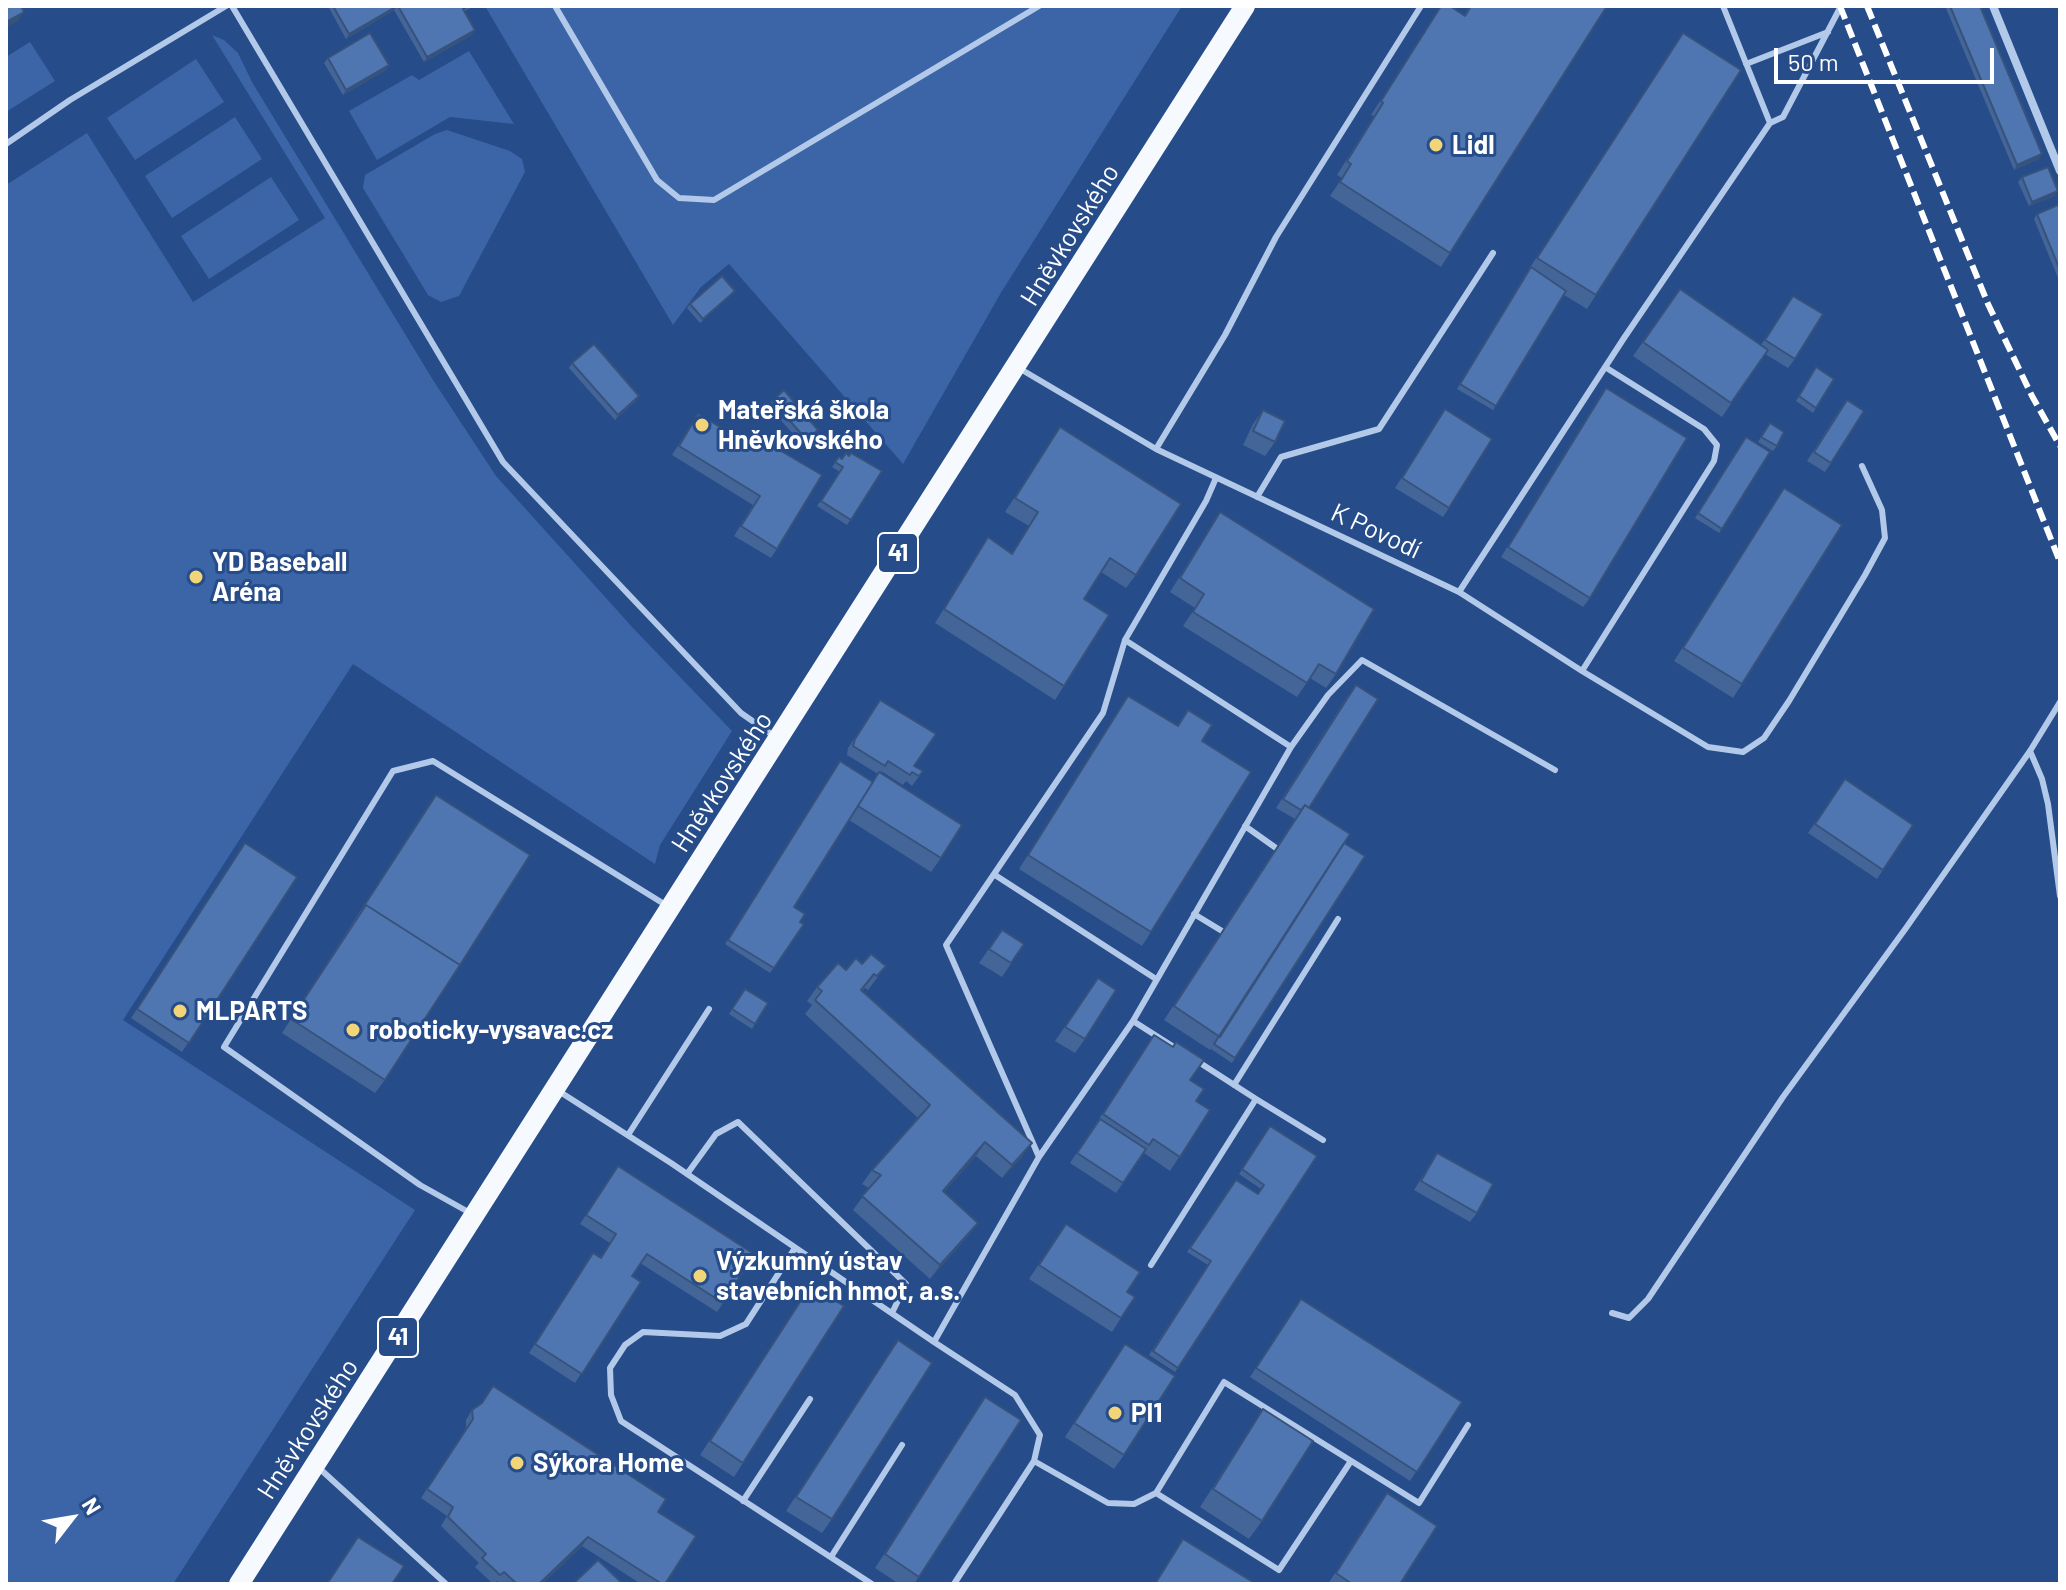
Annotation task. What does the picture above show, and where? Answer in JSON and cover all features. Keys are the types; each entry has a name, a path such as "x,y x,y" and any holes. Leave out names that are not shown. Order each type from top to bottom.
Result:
{"main road":[{"name":"Hněvkovského","path":"239,1584 1245,6"}],"street":[{"path":"1993,6 2060,171"}],"lane":[{"path":"6,144 70,100 226,6"},
{"path":"232,6 503,462 741,713 779,740"},
{"path":"555,6 657,180 679,198 714,200 1039,6"},
{"path":"1156,449 1255,281 1276,237 1421,6"},
{"path":"1723,6 1770,123"},
{"path":"1459,592 1605,367 1770,123 1783,117 1841,6"},
{"path":"1746,64 1828,32"},
{"path":"1257,497 1281,457 1379,429 1493,253"},
{"name":"K Povodí","path":"1017,367 1156,449 1459,592 1708,747 1743,752 1764,738 1885,538 1882,510 1862,466"},
{"path":"1582,671 1714,461 1717,445 1704,429 1605,367"},
{"path":"1039,1157 946,945 1103,713 1125,640 1206,501 1216,478"},
{"path":"1125,640 1291,747"},
{"path":"934,1342 1039,1157 1133,1021 1291,747 1328,695 1362,660 1555,770"},
{"path":"1612,1313 1629,1318 1648,1299 1783,1097 2030,751 2060,702"},
{"path":"2030,751 2048,804 2060,896"},
{"path":"475,1215 420,1185 224,1047 393,771 433,761 671,909"},
{"path":"1245,826 1276,848"},
{"path":"995,875 1156,979"},
{"path":"1194,914 1222,931"},
{"path":"1234,1085 1338,919"},
{"path":"628,1135 709,1009"},
{"path":"1133,1021 1323,1140"},
{"path":"556,1090 687,1174 1015,1395 1040,1435 1034,1461 954,1584"},
{"path":"1151,1265 1256,1099"},
{"path":"687,1174 716,1134 738,1122 906,1284 892,1313"},
{"path":"795,1248 746,1324 720,1336 643,1332 625,1345 610,1368 611,1395 621,1421 872,1584"},
{"path":"1034,1461 1108,1503 1134,1504 1156,1493 1224,1382 1419,1503 1468,1425"},
{"path":"743,1501 810,1399"},
{"path":"831,1557 902,1445"},
{"path":"1156,1493 1279,1570 1351,1461"},
{"path":"316,1465 446,1584"}],"shaded area":[{"path":"485,6 1182,6 1002,291 903,464 729,264 701,287 673,325"},
{"path":"212,35 224,40 238,53 252,82 433,380 496,476 634,629 732,731 660,845 655,864 353,664 123,1020 415,1210 173,1584 6,1584 6,185 87,133 193,302 325,218"},
{"path":"30,42 55,81 6,112 6,57"},
{"path":"469,51 514,124 450,117 377,160 349,111 412,75 419,80"},
{"path":"196,59 224,102 135,160 107,118"},
{"path":"235,117 262,159 172,218 145,176"},
{"path":"447,130 510,151 522,159 525,172 459,296 441,302 428,295 363,188 365,175"},
{"path":"271,177 299,220 209,279 181,236"}],"building":[{"path":"6,6 21,6 24,12 6,22"},
{"path":"333,6 397,6 349,34"},
{"path":"398,6 469,6 463,9 475,30 427,57"},
{"name":"Lidl","path":"1441,6 1450,6 1465,16 1471,6 1607,6 1450,253 1340,182 1351,164 1347,161 1383,103 1381,101"},
{"path":"1950,6 1980,6 2042,154 2017,165"},
{"path":"370,33 389,65 346,90 328,58"},
{"path":"1683,33 1741,70 1596,295 1537,258"},
{"path":"2048,167 2058,191 2032,202 2022,177"},
{"path":"2060,204 2060,270 2037,214"},
{"path":"1531,267 1566,291 1496,406 1460,384"},
{"path":"722,276 735,291 703,319 690,304"},
{"path":"1680,289 1768,350 1731,403 1643,342"},
{"path":"1793,296 1823,314 1795,359 1765,340"},
{"path":"594,344 639,396 618,415 572,363"},
{"path":"1816,367 1834,379 1816,408 1799,396"},
{"path":"1606,388 1687,438 1590,598 1508,547"},
{"path":"784,390 818,430 807,440 772,401"},
{"path":"1847,400 1864,411 1831,463 1814,452"},
{"path":"1445,409 1492,439 1449,508 1402,478"},
{"path":"1263,410 1285,421 1275,442 1253,431"},
{"path":"698,414 759,450 764,441 822,475 777,549 741,526 760,496 679,446"},
{"path":"1770,423 1784,432 1777,446 1761,437"},
{"path":"1060,427 1181,504 1136,575 1110,558 1084,599 1109,615 1064,686 944,609 988,537 1012,554 1038,512 1015,498"},
{"path":"1746,437 1770,452 1722,529 1698,513"},
{"path":"846,453 882,471 851,520 821,501 843,467 835,462"},
{"path":"1784,488 1842,525 1742,684 1683,648"},
{"path":"1220,512 1374,609 1336,674 1319,664 1307,683 1193,612 1204,594 1180,578"},
{"path":"1356,685 1378,699 1309,808 1305,805 1301,810 1283,799"},
{"path":"1128,696 1178,726 1188,710 1212,725 1202,741 1251,772 1151,932 1028,855"},
{"path":"880,700 936,734 914,766 923,771 919,776 912,772 910,775 888,761 885,766 853,746"},
{"path":"840,761 873,782 794,907 805,914 800,922 804,924 774,968 728,940"},
{"path":"879,772 962,825 941,858 858,806"},
{"path":"1845,779 1913,825 1883,870 1815,824"},
{"path":"436,795 530,855 460,965 366,905 362,909"},
{"path":"1305,805 1350,834 1220,1037 1174,1006"},
{"path":"245,843 297,877 189,1043 137,1009"},
{"path":"1344,843 1365,856 1235,1058 1214,1044"},
{"path":"366,905 460,965 385,1080 291,1019"},
{"path":"1002,930 1024,944 1011,963 989,949"},
{"path":"871,954 886,966 877,976 874,974 861,990 1032,1143 1012,1165 985,1142 943,1191 978,1223 940,1265 862,1196 881,1175 872,1170 930,1105 815,1000 822,991 817,987 838,963 846,970 856,958 862,964"},
{"path":"1098,978 1116,990 1085,1039 1065,1027"},
{"path":"745,989 768,1003 755,1024 732,1009"},
{"path":"1154,1035 1173,1047 1176,1042 1204,1060 1190,1080 1204,1089 1196,1101 1210,1110 1180,1157 1153,1139 1149,1145 1103,1114"},
{"path":"1100,1119 1146,1149 1123,1183 1077,1153"},
{"path":"1270,1126 1317,1156 1178,1368 1153,1351 1211,1261 1190,1248 1236,1180 1258,1194 1264,1185 1242,1169"},
{"path":"1437,1153 1493,1184 1477,1213 1421,1181"},
{"name":"Výzkumný ústav stavebních hmot, a.s.","path":"618,1166 754,1254 723,1303 647,1254 632,1276 641,1282 582,1374 535,1344 593,1253 601,1258 616,1234 586,1215"},
{"path":"1066,1224 1140,1272 1127,1292 1135,1297 1121,1318 1039,1265"},
{"path":"811,1285 844,1306 743,1463 710,1441"},
{"path":"1301,1299 1462,1402 1417,1472 1256,1368"},
{"path":"898,1340 932,1363 832,1519 796,1497"},
{"name":"PI1","path":"1125,1344 1175,1376 1124,1455 1074,1423"},
{"name":"Sýkora Home","path":"493,1386 666,1499 658,1512 696,1536 665,1584 588,1537 539,1584 517,1584 504,1572 500,1575 482,1558 486,1554 448,1517 453,1507 427,1489 473,1419 472,1410 482,1403"},
{"path":"985,1397 1021,1420 919,1577 885,1554"},
{"path":"1263,1409 1313,1441 1262,1521 1213,1489"},
{"path":"1387,1493 1437,1526 1400,1584 1352,1584 1336,1573"},
{"path":"358,1537 404,1566 392,1584 327,1584"},
{"path":"1183,1539 1256,1584 1155,1584"},
{"path":"598,1560 623,1584 573,1584"}],"railway":[{"path":"1840,6 2060,562"},
{"path":"1867,6 1988,304 2060,446"}],"place":[{"name":"Lidl","path":"1436,145"},
{"name":"Mateřská škola Hněvkovského","path":"702,425"},
{"name":"YD Baseball Aréna","path":"196,577"},
{"name":"MLPARTS","path":"180,1011"},
{"name":"roboticky-vysavac.cz","path":"353,1030"},
{"name":"Výzkumný ústav stavebních hmot, a.s.","path":"700,1276"},
{"name":"PI1","path":"1115,1413"},
{"name":"Sýkora Home","path":"517,1463"}]}
